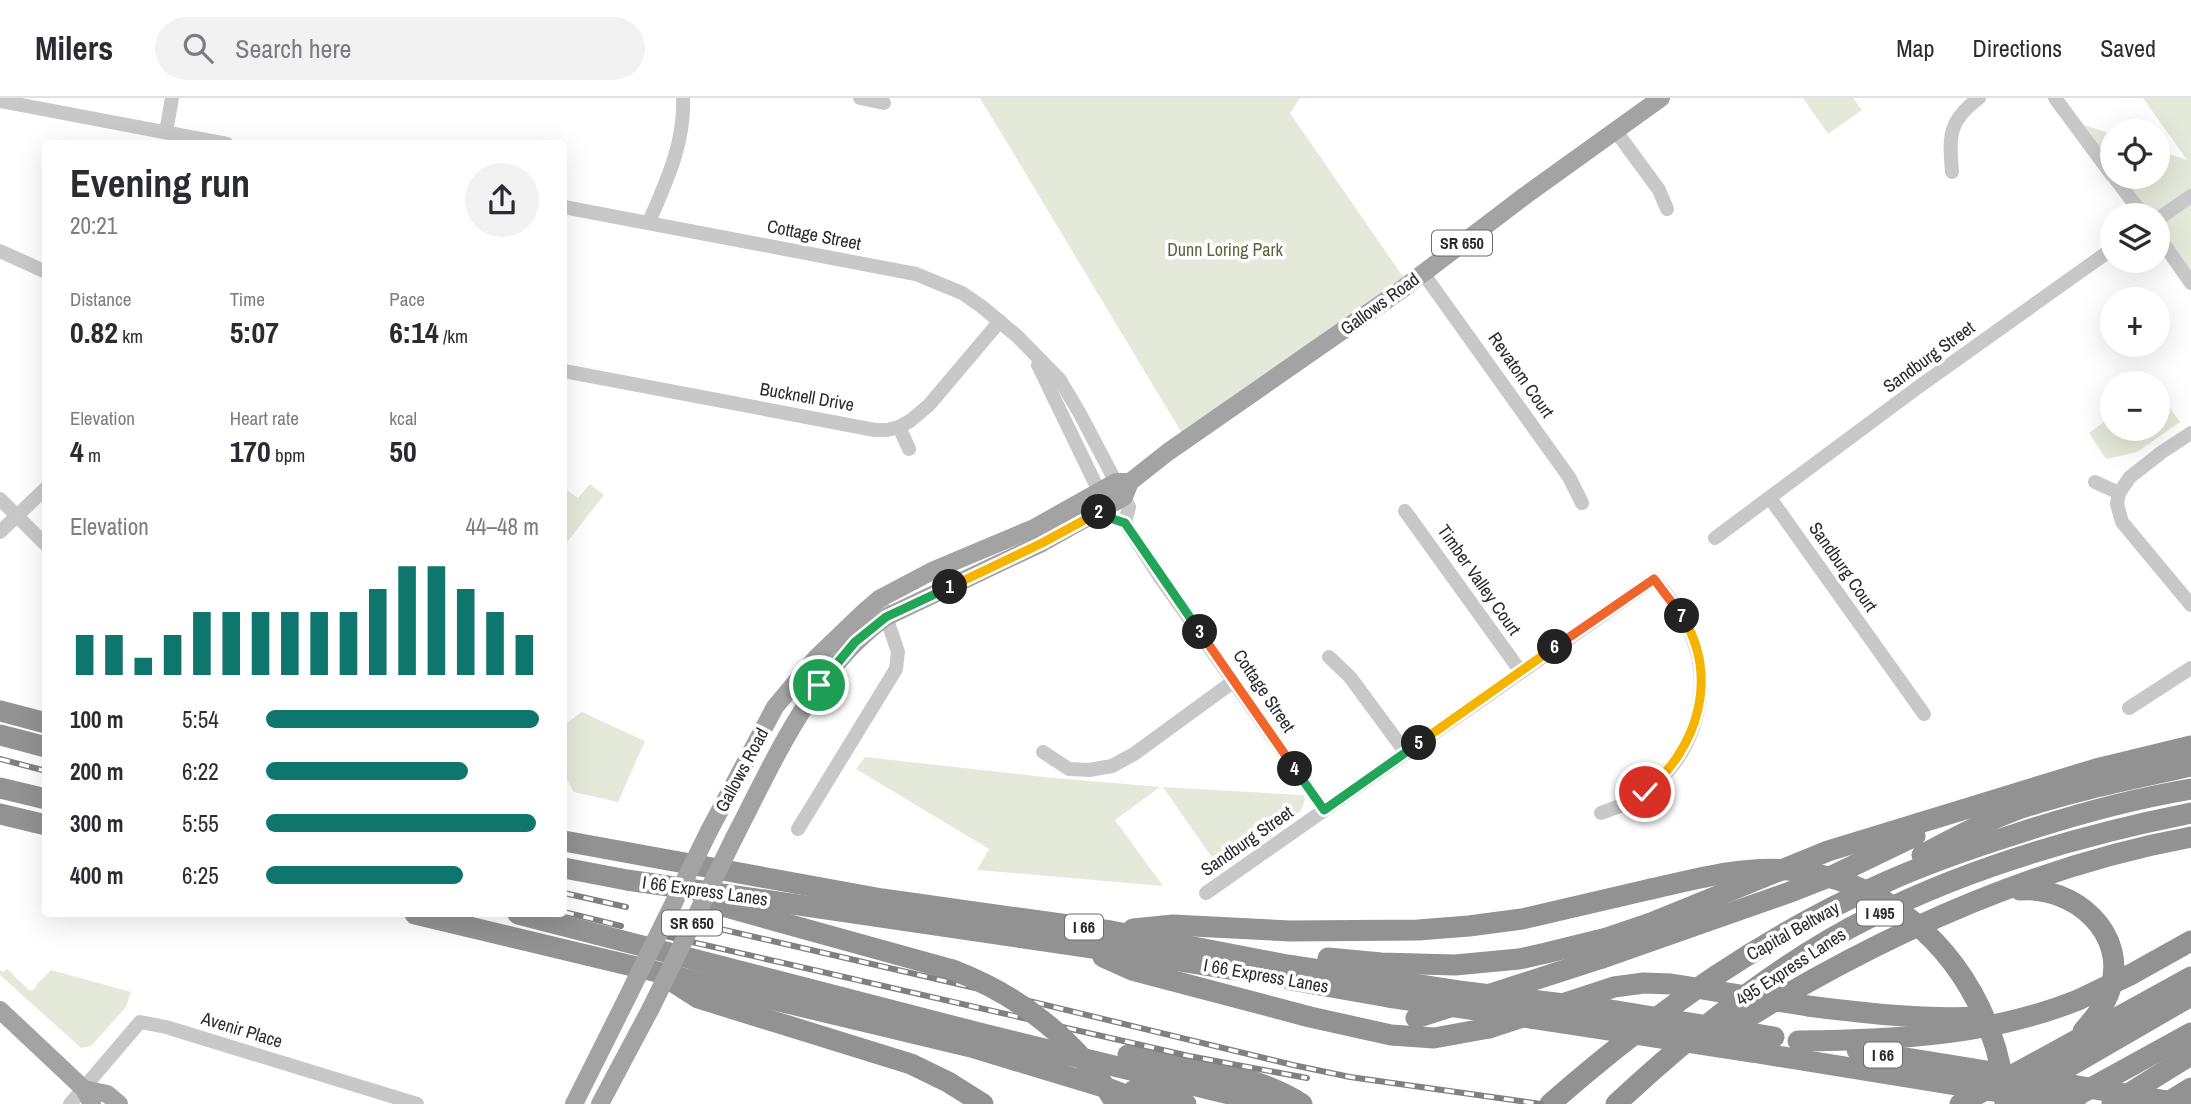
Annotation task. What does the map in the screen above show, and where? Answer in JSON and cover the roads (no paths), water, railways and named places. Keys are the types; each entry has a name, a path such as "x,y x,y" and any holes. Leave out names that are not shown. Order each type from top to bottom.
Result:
{"highway":[{"path":"0,711 42,722"},
{"path":"0,736 42,746"},
{"path":"1247,958 1283,954 1381,963 1455,965 1519,959 1546,953 1607,938 1651,923 1828,851 2096,769 2191,746"},
{"path":"1807,921 1890,872 1989,821 2083,790 2191,766"},
{"path":"0,787 42,798"},
{"name":"Capital Beltway","path":"1550,1104 1607,1055 1675,1003 1807,921 1885,882 1992,842 2094,810 2191,789"},
{"path":"1310,1017 1373,1025 1416,1018 1602,958 1814,883 1990,802"},
{"name":"495 Express Lanes","path":"1616,1104 1724,1011 1772,977 1872,916 2021,855 2100,832 2191,813"},
{"path":"0,814 42,824"},
{"path":"1622,1104 1758,1011 1827,971 1915,928 1997,894 2086,864 2191,838"},
{"name":"I 66","path":"567,842 882,899 1111,931 1247,958 1459,991 1605,1009 2185,1104"},
{"name":"I 66 Express Lanes","path":"567,869 627,880 1168,959 1388,997 1752,1052 1964,1096"},
{"path":"1111,931 1173,925 1290,932 1418,930 1522,919 1727,873 1788,870 1831,878 1850,884 1898,909 1925,931 1945,953 1976,998 1999,1058 2005,1104 2191,996"},
{"path":"627,880 953,970 990,986 1039,1017 1076,1052 1116,1104"},
{"path":"1997,894 2023,890 2055,893 2085,908 2104,932 2114,962 2110,992 2096,1017 2068,1042"},
{"path":"428,917 971,1047 1110,1088 1148,1104"},
{"path":"531,917 611,936 781,983 1270,1104"},
{"path":"1798,1041 1880,1040 1954,1033 2036,1016 2074,1002 2191,942"},
{"path":"1075,946 1132,970 1310,1017 1421,1039 1453,1036 1489,1028 1614,988 1644,983 1671,984 1808,1006 1901,1017 1952,1019 2025,1012 2074,1002"},
{"path":"653,970 698,998 911,1064 948,1082 983,1104"},
{"path":"1964,1096 2191,977"},
{"path":"781,983 835,987 1142,1058 1215,1072 1271,1088 1302,1104"},
{"path":"2063,1104 2191,1033"},
{"path":"2112,1104 2191,1055"},
{"path":"1063,1075 1186,1104"},
{"path":"2165,1104 2191,1088"},
{"path":"1964,1096 2053,1104"},
{"path":"1964,1096 2075,1104"}],"main road":[{"name":"Gallows Road","path":"573,1104 709,831 775,707 816,657 934,569 1103,500 1123,487 1423,273 1525,195 1661,98"},
{"name":"Gallows Road","path":"600,1104 793,725 819,685 883,608"},
{"path":"0,1010 88,1097 107,1094 119,1104"}],"street":[{"path":"166,132 172,98"},
{"path":"649,222 672,170 678,146 683,98"},
{"path":"860,98 884,103"},
{"path":"1952,172 1952,128 1965,108 1979,98"},
{"path":"2055,98 2100,159"},
{"path":"0,101 207,140"},
{"path":"1615,130 1659,190 1667,209"},
{"path":"2123,189 2134,203"},
{"path":"2170,211 2191,196"},
{"name":"Cottage Street","path":"567,207 916,274 962,293 1000,321 1060,380 1123,487 1129,507 1125,523"},
{"path":"0,251 42,270"},
{"path":"2170,253 2191,283"},
{"name":"Sandburg Street","path":"1770,498 1917,388 2100,258"},
{"name":"Revatom Court","path":"1423,273 1569,477 1582,503"},
{"path":"909,449 900,427 929,405 1000,321"},
{"name":"Cottage Street","path":"1033,354 1113,519 1125,523 1324,810"},
{"name":"Bucknell Drive","path":"567,372 875,430 900,427"},
{"path":"2191,433 2130,477 2123,484 2117,504 2122,522 2191,605"},
{"path":"2095,482 2119,493"},
{"path":"0,532 42,492"},
{"path":"1715,538 1770,498"},
{"name":"Sandburg Court","path":"1770,498 1924,714"},
{"path":"0,499 42,541"},
{"name":"Timber Valley Court","path":"1405,511 1521,672"},
{"name":"Sandburg Street","path":"1206,893 1654,579 1674,603 1693,639 1701,675 1698,714 1683,751 1659,781 1629,802 1601,813"},
{"path":"798,829 896,669 898,652 883,608"},
{"path":"1329,657 1350,677 1406,753"},
{"path":"2129,708 2191,668"},
{"path":"1043,752 1069,769 1089,770 1112,766 1134,754 1234,681"},
{"name":"Avenir Place","path":"88,1097 140,1021 416,1104"},
{"path":"70,1104 88,1097"}],"railway":[{"path":"0,759 42,770"},
{"path":"567,894 626,907"},
{"path":"567,913 621,926"},
{"path":"664,916 1293,1065 1350,1077 1541,1104"},
{"path":"657,934 1189,1056 1307,1078"}],"park label":[{"name":"Dunn Loring Park","path":"1225,250"}]}
